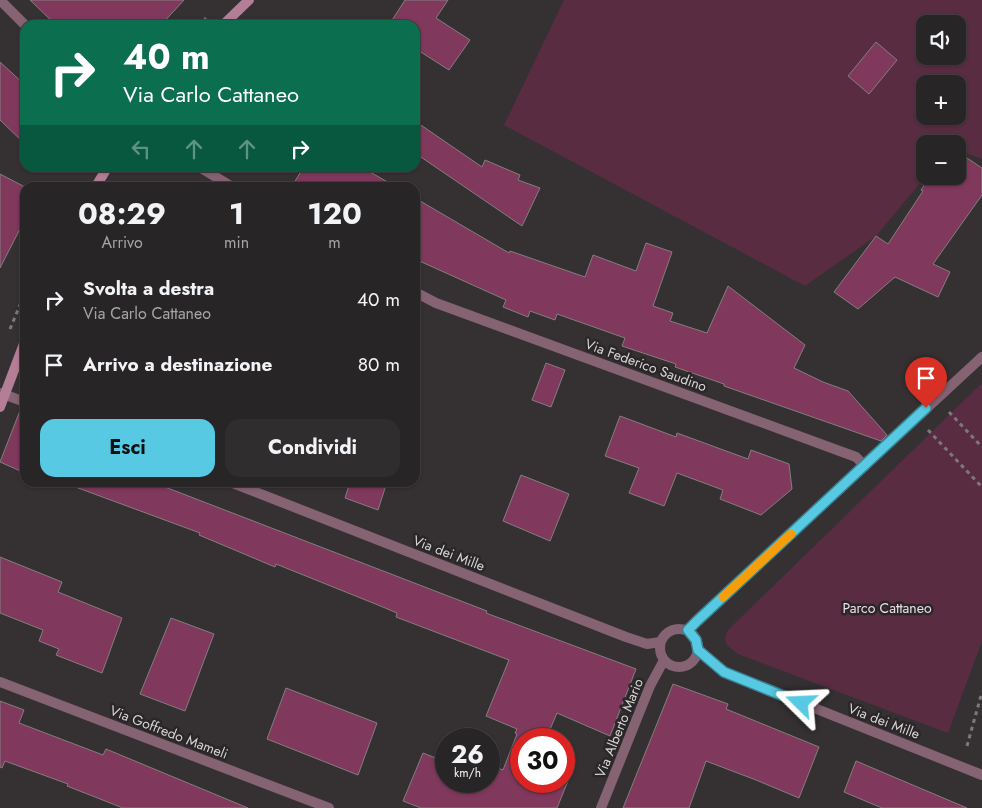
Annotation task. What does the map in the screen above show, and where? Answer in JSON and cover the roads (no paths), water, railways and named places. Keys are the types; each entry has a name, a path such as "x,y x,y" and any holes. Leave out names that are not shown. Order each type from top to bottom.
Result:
{"street":[{"path":"0,0 20,20"},
{"path":"228,20 249,0"},
{"path":"208,172 224,182"},
{"name":"Via Federico Saudino","path":"420,294 446,306 856,457 865,466"},
{"path":"0,407 2,394 20,353"},
{"path":"688,630 982,357"},
{"path":"2,394 20,400"},
{"name":"Via dei Mille","path":"243,487 626,637 647,644 660,642"},
{"path":"672,630 688,630 696,640 698,650 693,660 683,666 672,666 660,654 660,642 672,630"},
{"name":"Via dei Mille","path":"698,650 724,672 982,775"},
{"name":"Via Alberto Mario","path":"601,808 650,686 664,660"},
{"name":"Via Goffredo Mameli","path":"0,682 329,808"}],"park label":[{"name":"Parco Cattaneo","path":"887,608"}]}
